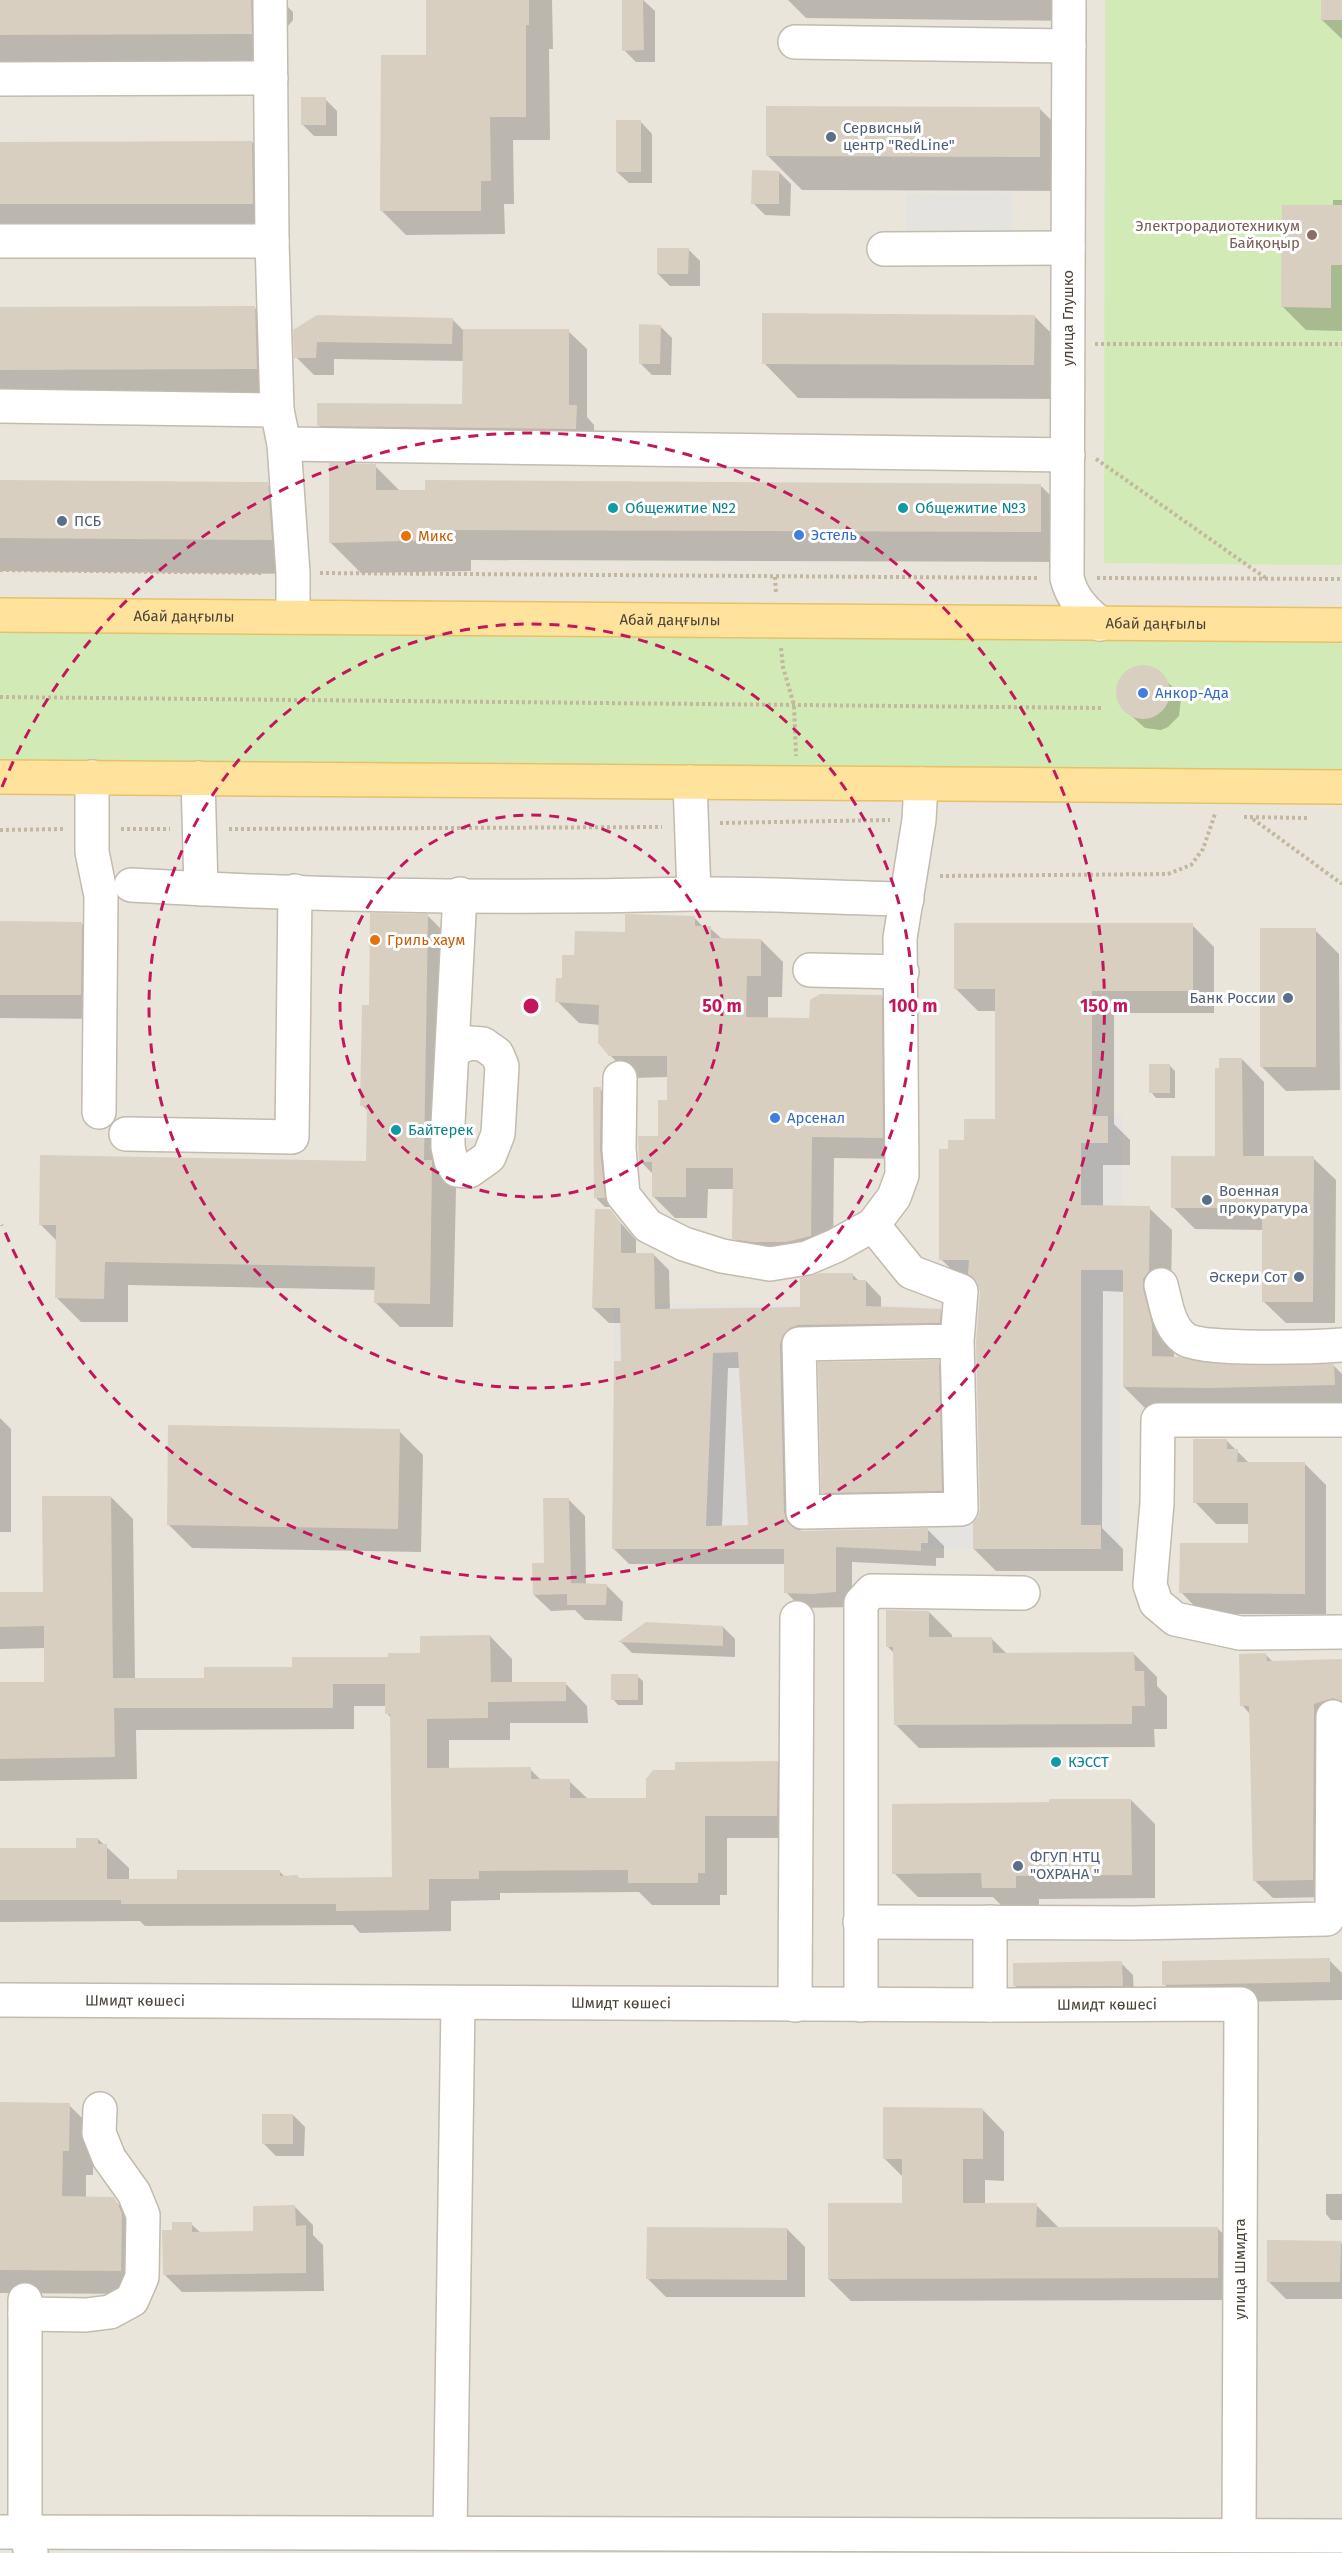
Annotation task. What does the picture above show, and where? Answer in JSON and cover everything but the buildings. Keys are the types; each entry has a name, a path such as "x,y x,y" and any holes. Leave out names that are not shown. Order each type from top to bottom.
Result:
{"main road":[{"name":"Абай даңғылы","path":"0,615 1342,625"},
{"path":"0,777 1342,787"}],"street":[{"path":"270,0 272,241 277,410 284,444 292,573 292,617"},
{"name":"улица Глушко","path":"1070,0 1068,248 1078,454 1067,578 1081,607 1100,624"},
{"path":"795,42 1069,46"},
{"path":"0,79 271,78"},
{"path":"0,241 272,241"},
{"path":"884,249 1068,248"},
{"path":"0,406 277,410"},
{"path":"284,444 1078,454"},
{"path":"93,777 92,852 100,896 99,1112"},
{"path":"198,778 201,889"},
{"path":"690,782 694,894"},
{"path":"620,1078 619,1149 623,1195 648,1226 684,1244 722,1256 770,1264 807,1258 873,1225 894,1197 902,1175 900,938 919,820 921,784"},
{"path":"131,885 201,889 567,896 909,888"},
{"path":"126,1134 292,1137 295,891"},
{"path":"452,1050 460,894"},
{"path":"810,970 902,972"},
{"path":"873,1225 911,1272 961,1291 957,1341 961,1509 802,1512 799,1344 957,1341"},
{"path":"1161,1285 1171,1323 1185,1340 1218,1346 1342,1345"},
{"path":"1342,1420 1158,1420 1157,1503 1150,1585 1156,1603 1175,1618 1240,1633 1342,1632"},
{"path":"861,2005 861,1603 872,1591 1023,1593"},
{"path":"795,2005 798,1618"},
{"path":"860,1922 1327,1919 1332,1908 1338,1801 1333,1717"},
{"path":"990,1922 990,2006"},
{"name":"Шмидт көшесі","path":"0,2001 990,2006 1241,2004"},
{"path":"450,2533 458,2002"},
{"name":"улица Шмидта","path":"1239,2535 1241,2004"},
{"path":"100,2109 99,2133 109,2158 134,2193 143,2215 142,2277 132,2300 110,2312 86,2315 25,2307 12,2482 19,2539 450,2533 503,2543 1239,2535 1342,2536"}],"path":[{"path":"1089,344 1342,344"},
{"path":"1078,454 1267,579"},
{"path":"0,570 1342,579"},
{"path":"775,576 783,667 794,705 798,823"},
{"path":"0,697 1101,708"},
{"path":"909,888 1168,874 1191,865 1203,849 1215,813"},
{"path":"1253,819 1342,884"}],"shaded area":[{"path":"0,0 1342,0 1342,2553 0,2553"},
{"path":"1012,193 1013,231 906,232 906,194"},
{"path":"1005,1114 1123,1115 1119,1550 612,1546 614,1303 948,1306 950,1149 1005,1150"}],"green space":[{"path":"1105,0 1342,0 1342,565 1104,563"},
{"path":"0,624 1342,638 1342,774 0,767"}],"place":[{"name":"Сервисный центр \"RedLine\"","path":"831,137"},
{"name":"Электрорадиотехникум Байқоңыр","path":"1312,235"},
{"name":"Общежитие №2","path":"613,508"},
{"name":"Общежитие №3","path":"903,508"},
{"name":"ПСБ","path":"62,521"},
{"name":"Эстель","path":"799,535"},
{"name":"Микс","path":"406,536"},
{"name":"Анкор-Ада","path":"1143,693"},
{"name":"Гриль хаум","path":"375,940"},
{"name":"Банк России","path":"1288,998"},
{"name":"Арсенал","path":"775,1118"},
{"name":"Байтерек","path":"396,1130"},
{"name":"Военная прокуратура","path":"1207,1200"},
{"name":"Әскери Сот","path":"1299,1277"},
{"name":"КЭССТ","path":"1056,1762"},
{"name":"ФГУП НТЦ \"ОХРАНА \"","path":"1018,1866"}]}
